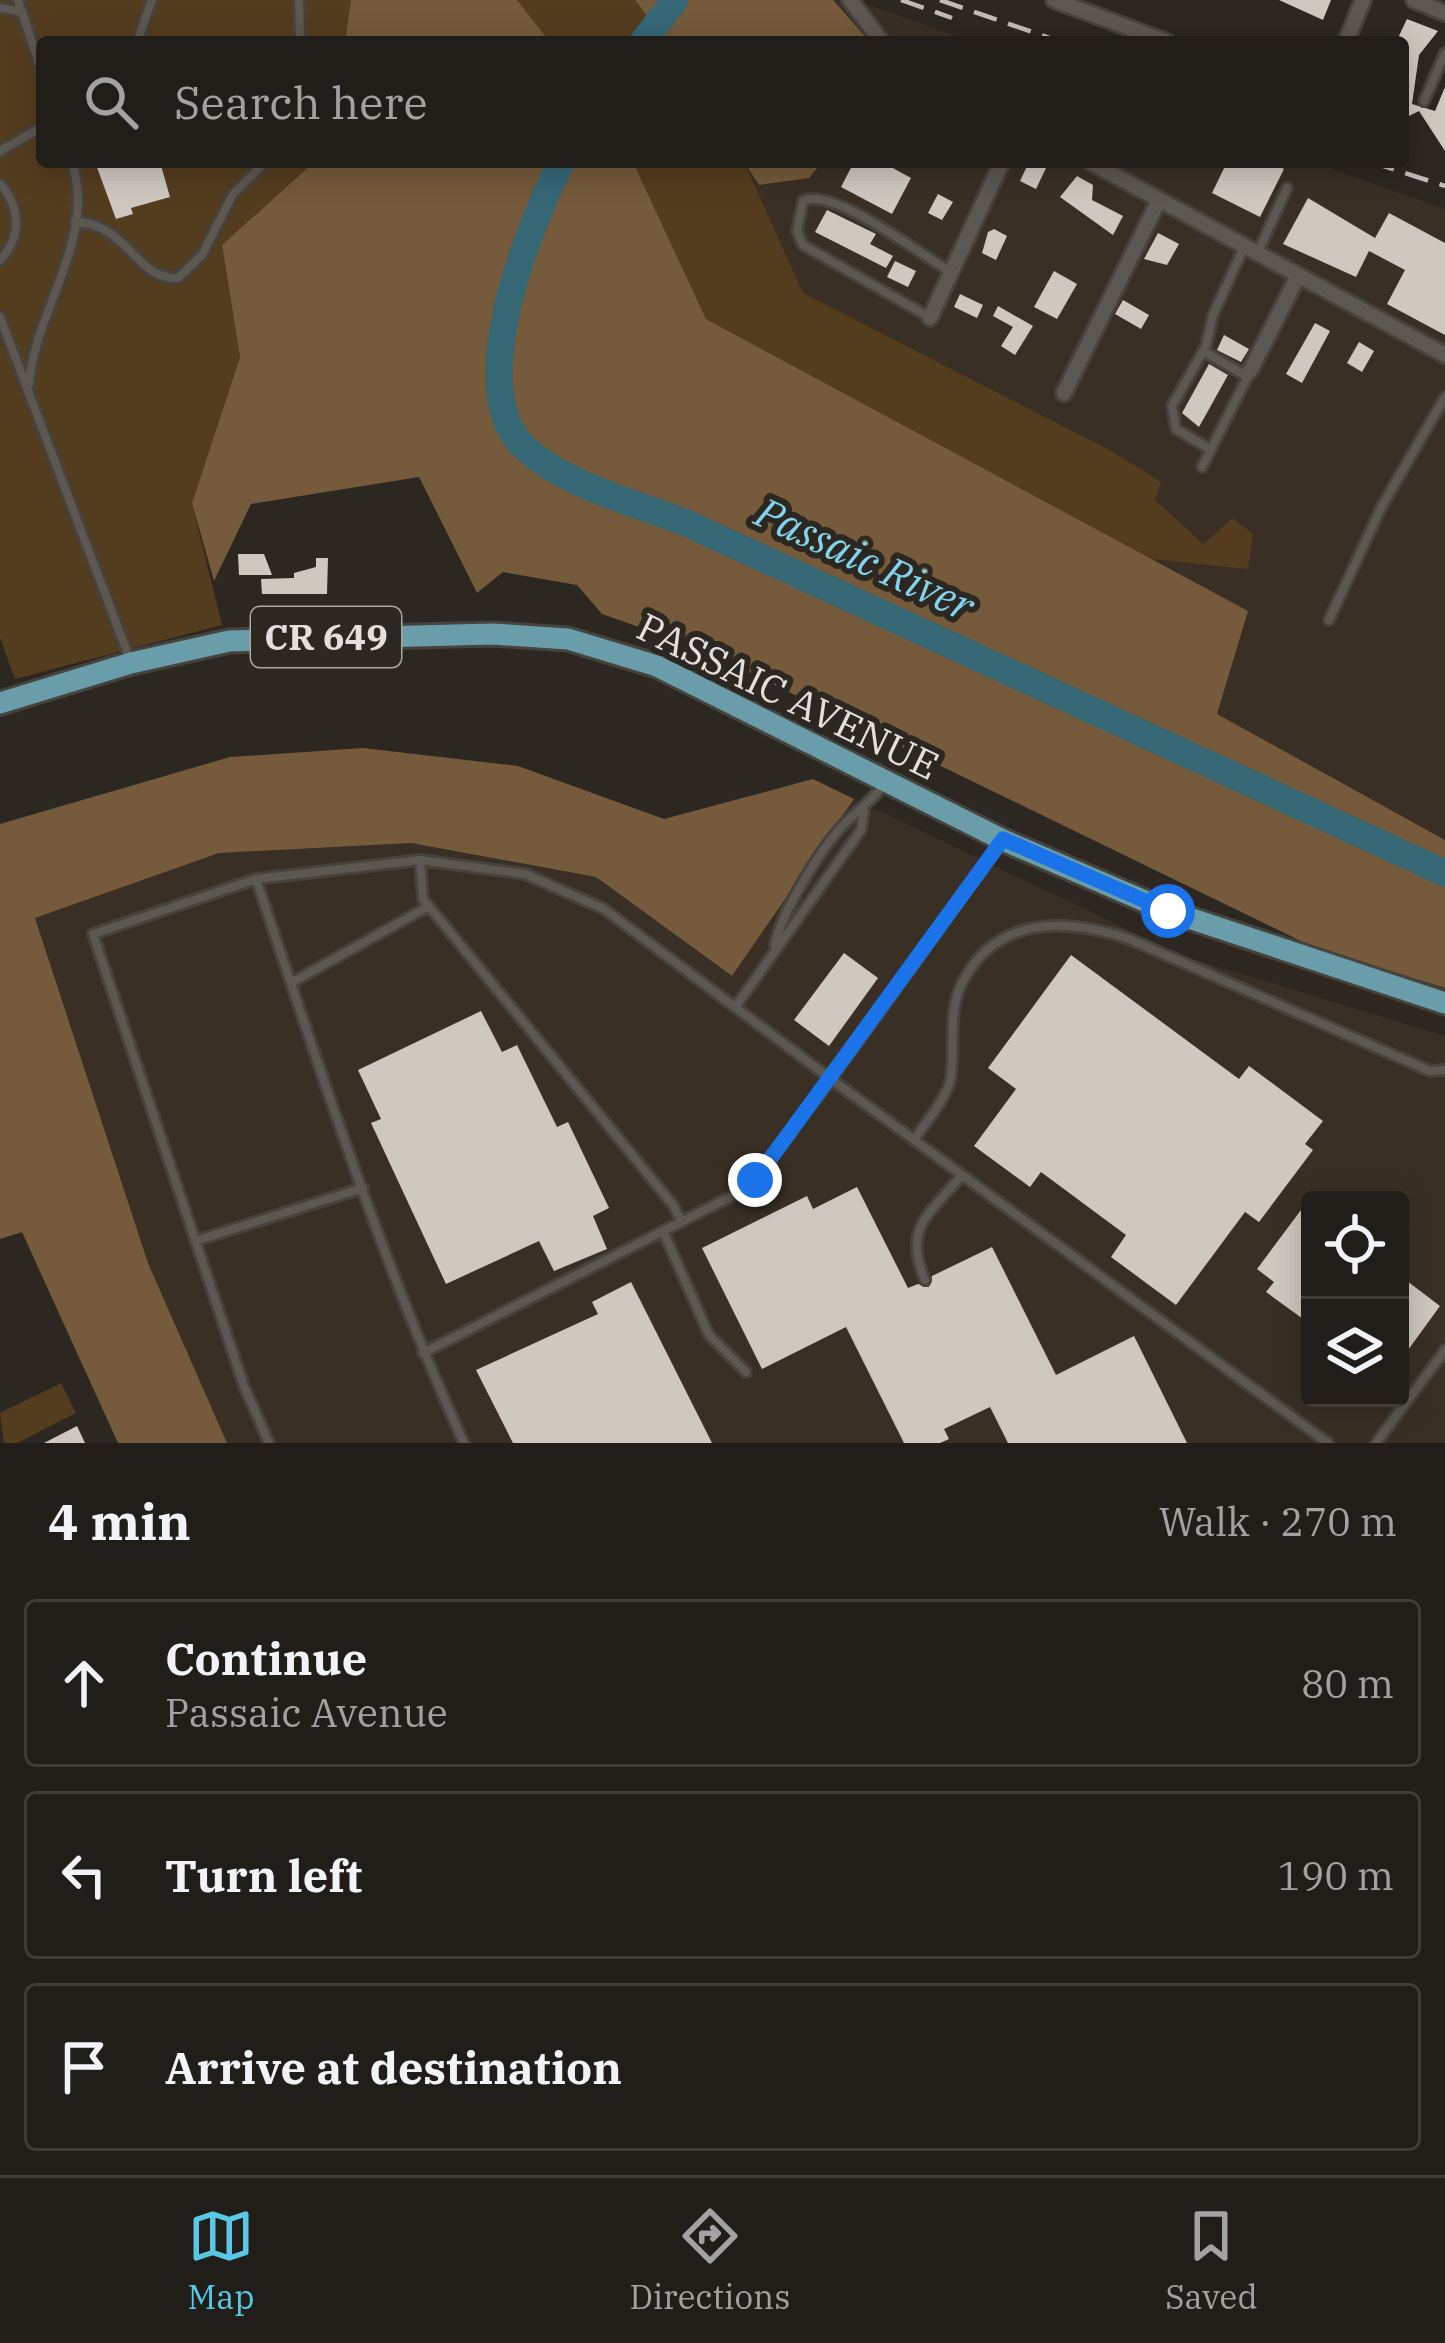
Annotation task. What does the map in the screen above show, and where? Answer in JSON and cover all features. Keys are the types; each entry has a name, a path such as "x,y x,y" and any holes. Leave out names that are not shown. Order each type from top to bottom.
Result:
{"main road":[{"name":"PASSAIC AVENUE","path":"0,703 131,663 256,639 493,634 568,639 657,666 1003,839 1184,917 1445,1003"}],"street":[{"path":"850,0 877,36"},
{"path":"1054,0 1152,36"},
{"path":"1348,36 1363,0"},
{"path":"1414,0 1445,13"},
{"path":"930,318 999,168"},
{"path":"1101,168 1445,355"},
{"path":"1064,392 1159,200"},
{"path":"1249,374 1298,276"}],"lane":[{"path":"18,0 36,54"},
{"path":"138,36 152,0"},
{"path":"299,0 300,36"},
{"path":"0,8 22,12"},
{"path":"1424,101 1445,52"},
{"path":"0,151 36,131"},
{"path":"28,391 32,352 67,265 75,222 72,168"},
{"path":"75,222 113,232 148,270 164,279 178,278 202,255 232,194 259,168"},
{"path":"0,184 17,219 15,236 0,260"},
{"path":"1211,450 1188,440 1172,419 1172,406 1250,250 1287,188"},
{"path":"930,318 802,245 796,231 803,201 812,196 836,202 951,272"},
{"path":"0,317 131,663"},
{"path":"1202,467 1249,374 1203,351"},
{"path":"1329,620 1382,506 1445,398"},
{"path":"736,1006 775,945 779,923 846,822 864,812 886,783"},
{"path":"775,945 791,934 861,830 864,812"},
{"path":"423,1353 755,1180 1003,839"},
{"path":"421,860 423,899 674,1205 682,1222"},
{"path":"269,1443 195,1241 93,934 256,879 421,860 525,874 570,890 736,1006 960,1177 1328,1443"},
{"path":"256,879 423,1353 464,1443"},
{"path":"291,982 429,906"},
{"path":"914,1140 951,1080 950,1047 960,987 994,941 1029,926 1083,924 1129,939 1430,1071 1445,1070"},
{"path":"925,1280 914,1254 916,1232 960,1177"},
{"path":"195,1241 363,1188"},
{"path":"663,1231 709,1335 746,1372"},
{"path":"1376,1443 1445,1350"}],"shaded area":[{"path":"0,0 351,0 346,36 36,36 36,168 307,168 222,245 240,357 192,503 222,625 15,679 0,638"},
{"path":"351,0 517,0 545,36 346,36"},
{"path":"517,0 635,0 662,36 545,36"},
{"path":"635,0 833,0 865,36 662,36"},
{"path":"692,0 855,0 957,36 670,36"},
{"path":"307,168 636,168 706,319 1248,611 1217,714 1445,840 1445,988 1313,947 698,648 602,614 577,585 503,572 477,593 419,477 251,504 214,581 192,503 240,357 222,245"},
{"path":"636,168 1329,168 1445,209 1445,840 1216,715 1247,611 706,319"},
{"path":"636,168 747,168 803,293 1113,452 1161,482 1155,500 1203,544 1233,518 1253,534 1248,569 1151,559 706,319"},
{"path":"748,168 817,168 809,178 759,185"},
{"path":"363,748 518,766 664,819 813,779 854,799 732,976 596,877 411,843 219,853 35,918 148,1263 227,1443 118,1443 22,1232 0,1239 0,824 230,757"},
{"path":"854,799 1183,956 1445,1036 1445,1443 227,1443 148,1263 35,918 219,853 411,843 596,877 732,976"},
{"path":"61,1383 76,1413 17,1443 4,1443 0,1413"}],"building":[{"path":"1279,0 1331,0 1323,20"},
{"path":"1407,19 1438,31 1419,55 1412,104 1435,111 1445,87 1445,151 1419,111 1409,116 1409,36 1399,36"},
{"path":"97,168 162,168 170,197 131,208 133,214 116,219"},
{"path":"851,168 893,168 911,178 892,214 841,187"},
{"path":"1026,168 1046,168 1036,189 1020,181"},
{"path":"1224,168 1284,169 1260,217 1212,193"},
{"path":"1077,176 1093,185 1092,200 1123,216 1113,235 1060,197"},
{"path":"938,194 953,202 942,220 928,213"},
{"path":"1308,198 1375,238 1389,213 1445,243 1445,335 1387,304 1405,270 1369,251 1356,277 1283,244"},
{"path":"827,210 876,234 870,244 893,256 886,268 815,232"},
{"path":"994,229 1007,236 996,260 982,253 988,232"},
{"path":"1158,233 1179,244 1167,265 1144,259"},
{"path":"895,261 916,271 908,287 887,277"},
{"path":"1054,271 1077,284 1057,319 1034,307"},
{"path":"960,294 983,305 977,318 954,307"},
{"path":"1123,300 1149,315 1141,329 1115,314"},
{"path":"998,306 1033,326 1015,355 1001,346 1013,327 993,316"},
{"path":"1315,323 1330,331 1302,383 1286,374"},
{"path":"1224,335 1249,349 1241,362 1217,350"},
{"path":"1359,342 1374,351 1362,372 1347,363"},
{"path":"1209,364 1228,375 1199,427 1182,413"},
{"path":"238,554 264,554 272,575 239,575"},
{"path":"316,558 328,558 327,594 262,594 261,579 294,578 294,573 316,567"},
{"path":"844,953 878,978 829,1046 794,1020"},
{"path":"1071,955 1239,1079 1249,1066 1323,1121 1305,1144 1313,1150 1259,1222 1245,1212 1176,1305 1111,1257 1126,1235 1041,1172 1030,1187 974,1146 1016,1089 988,1068"},
{"path":"481,1011 502,1052 517,1045 557,1127 568,1122 609,1208 593,1216 607,1249 554,1271 539,1241 446,1284 371,1123 381,1119 358,1070"},
{"path":"857,1187 908,1288 929,1287 932,1276 992,1247 1056,1375 1134,1336 1187,1443 1008,1443 990,1407 944,1429 949,1439 940,1443 904,1443 846,1327 762,1369 702,1248 807,1196 813,1209"},
{"path":"1301,1210 1301,1317 1266,1292 1274,1282 1257,1269"},
{"path":"631,1282 712,1443 513,1443 476,1370 598,1314 592,1302"},
{"path":"1409,1283 1440,1306 1409,1349"},
{"path":"77,1426 85,1443 44,1443"}],"waterway":[{"name":"Passaic River","path":"648,36 675,0"},
{"name":"Passaic River","path":"558,168 519,265 500,349 500,389 508,423 526,449 581,483 684,522 1445,873"}],"railway":[{"path":"901,0 952,18"},
{"path":"940,0 1044,36"},
{"path":"1390,168 1445,186"}],"route":[{"path":"755,1180 1003,839 1168,911"}]}
